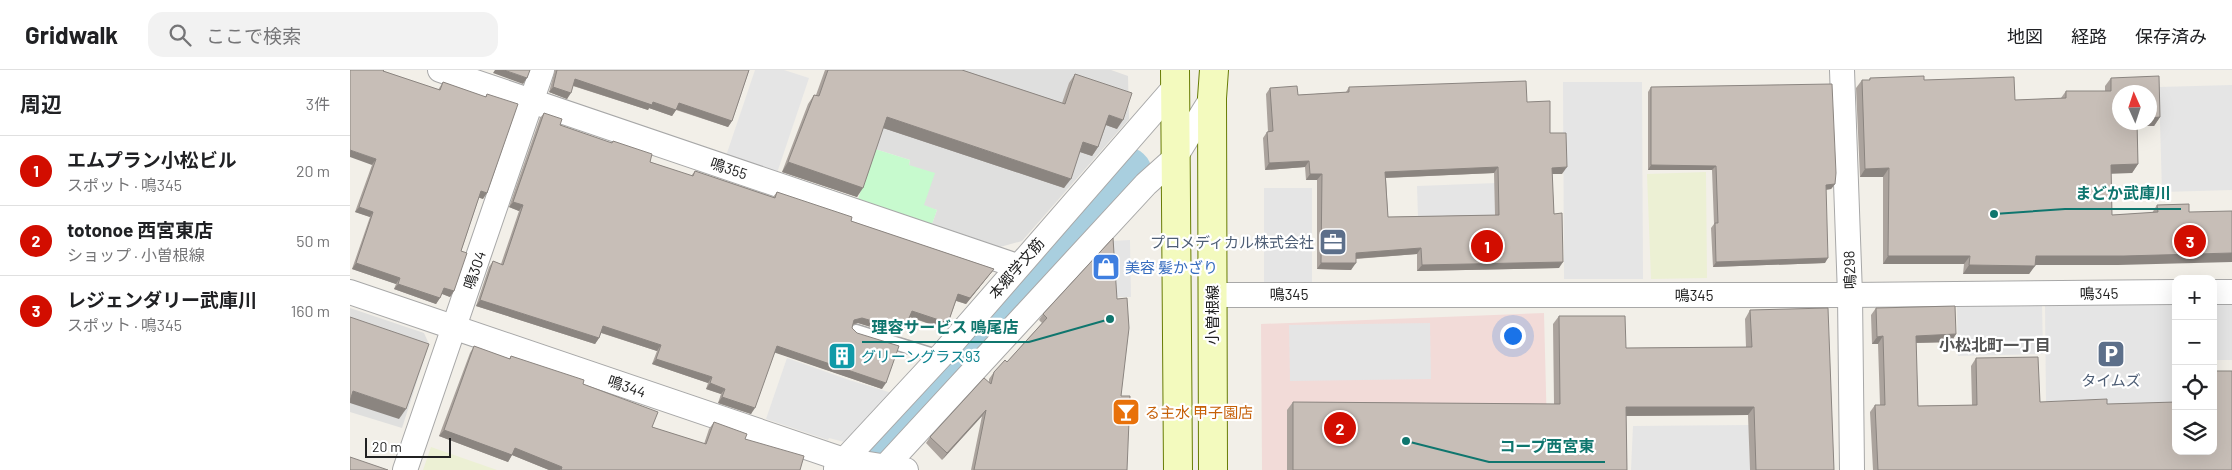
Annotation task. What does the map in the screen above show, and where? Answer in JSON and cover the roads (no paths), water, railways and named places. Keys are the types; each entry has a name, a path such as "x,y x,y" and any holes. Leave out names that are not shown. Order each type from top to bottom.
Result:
{"street":[{"name":"鳴355","path":"440,70 1017,266"},
{"name":"鳴304","path":"405,470 542,70"},
{"name":"小曽根線","path":"1214,70 1212,98 1214,470"},
{"name":"鳴298","path":"1842,70 1850,295 1852,470"},
{"path":"1175,78 1174,159 1178,470"},
{"name":"本郷学文筋","path":"868,466 940,357 1175,78"},
{"path":"868,466 1146,184 1174,159 1212,98"},
{"name":"鳴344","path":"350,292 868,466"},
{"name":"鳴345","path":"1212,295 1850,295 2172,292"},
{"path":"2217,292 2232,292"}],"lane":[{"path":"856,331 940,357"}],"waterway":[{"path":"859,470 1126,173"}],"place":[{"name":"まどか武庫川","path":"1994,214"},
{"name":"レジェンダリー武庫川","path":"2190,241"},
{"name":"プロメディカル株式会社","path":"1333,242"},
{"name":"エムプラン小松ビル","path":"1487,246"},
{"name":"美容 髪かざり","path":"1106,267"},
{"name":"理容サービス 鳴尾店","path":"1110,319"},
{"name":"タイムズ","path":"2111,354"},
{"name":"グリーングラス93","path":"842,356"},
{"name":"る主水 甲子園店","path":"1126,412"},
{"name":"totonoe 西宮東店","path":"1340,428"},
{"name":"コープ西宮東","path":"1406,441"}],"district":[{"name":"小松北町一丁目","path":"1995,344"}]}
